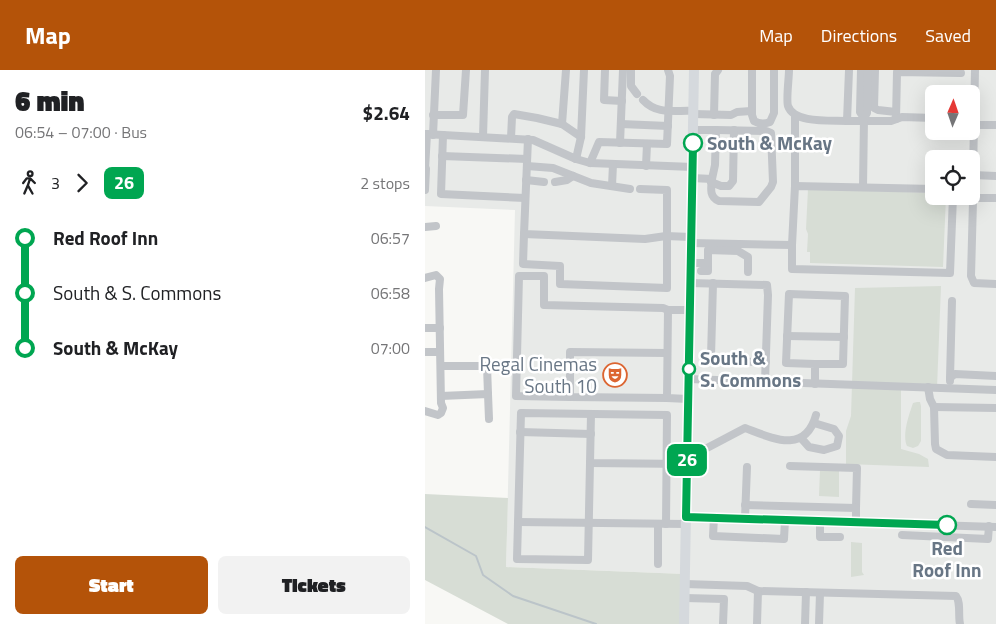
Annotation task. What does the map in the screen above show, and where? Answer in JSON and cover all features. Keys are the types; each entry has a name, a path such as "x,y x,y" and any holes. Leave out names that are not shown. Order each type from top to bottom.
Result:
{"main road":[{"path":"684,624 694,70"}],"street":[{"path":"425,190 426,151 433,115 436,70"},
{"path":"433,115 463,115 465,70"},
{"path":"483,137 485,70"},
{"path":"562,124 566,70"},
{"path":"576,159 581,137 584,70"},
{"path":"605,70 603,99 622,101"},
{"path":"620,143 623,70"},
{"path":"631,70 631,86 648,106 659,111 669,110 731,115 751,110"},
{"path":"591,163 599,142 667,144 670,76 668,70"},
{"path":"715,115 715,74 718,70"},
{"path":"752,70 751,110 754,121 757,123 771,122 773,118 774,70"},
{"path":"789,70 788,106 795,115 804,119 847,121 864,119 891,121 896,115 897,71 961,73"},
{"path":"847,121 849,70"},
{"path":"861,70 860,112 864,119"},
{"path":"863,187 864,119 867,113 868,70"},
{"path":"875,70 875,108 902,117 925,118"},
{"path":"975,70 975,85"},
{"path":"511,138 512,117 515,114 562,124 581,137"},
{"path":"795,115 792,269 950,273 953,205"},
{"path":"621,124 668,126"},
{"path":"980,125 996,125"},
{"path":"693,130 716,130 735,130 767,131 772,134 773,176 771,187 759,202 719,201 711,195 711,180 715,165 716,130"},
{"path":"428,134 528,139 545,144 576,159 591,163 647,166 692,173 721,186 729,186 733,181 735,130"},
{"path":"443,135 441,194 525,198"},
{"path":"528,139 523,264 560,266 560,284 667,288 667,190 640,190"},
{"path":"974,140 973,175 996,176"},
{"path":"647,144 647,166"},
{"path":"442,156 527,163 553,168 591,184 630,189"},
{"path":"612,186 613,164"},
{"path":"555,182 567,180 573,176"},
{"path":"526,180 544,182"},
{"path":"795,186 925,189"},
{"path":"996,198 976,198 973,201 971,276 974,283 996,284"},
{"path":"425,227 436,226"},
{"path":"524,234 645,239 666,236 691,240 792,245"},
{"path":"701,271 708,271 708,250 738,251 748,257 748,272"},
{"path":"691,263 708,263"},
{"path":"425,278 436,275 440,279 441,403 443,408 441,413 436,414 425,411"},
{"path":"688,399 516,396 519,276 544,276 544,305 690,310"},
{"path":"690,283 767,284 765,382"},
{"path":"713,283 711,357 719,361 766,362"},
{"path":"789,294 845,296 844,337 843,364 786,363 789,294"},
{"path":"950,388 951,301"},
{"path":"667,398 668,310"},
{"path":"425,328 440,328"},
{"path":"787,336 844,337"},
{"path":"425,352 440,352"},
{"path":"570,397 570,352 667,353"},
{"path":"815,364 815,384"},
{"path":"441,366 487,366 489,419"},
{"path":"950,378 955,374 996,376"},
{"path":"689,379 996,390"},
{"path":"928,387 929,399 934,407 935,444 940,452 948,456 996,457"},
{"path":"441,396 488,394"},
{"path":"934,407 996,408"},
{"path":"591,414 588,560 517,559 521,413 667,415 667,464 658,564"},
{"path":"687,452 707,448 745,428 772,438 791,442 801,438 813,426 815,419 834,429 839,436 837,446 824,450 809,448 801,438"},
{"path":"520,432 591,434"},
{"path":"590,463 687,464"},
{"path":"789,466 857,468 856,522"},
{"path":"745,518 747,467"},
{"path":"971,504 996,505"},
{"path":"745,505 857,508"},
{"path":"518,522 662,524 714,517 992,526 988,539 901,535"},
{"path":"714,517 713,536 784,539 785,520"},
{"path":"820,521 819,537 840,537"},
{"path":"685,584 747,586 758,591 956,596 959,599 958,616 960,624"},
{"path":"723,624 724,585"},
{"path":"757,624 758,591"},
{"path":"805,624 806,592"},
{"path":"819,624 821,593"},
{"path":"685,598 724,599"}],"shaded area":[{"path":"425,70 996,70 996,624 684,624 685,574 506,567 515,210 425,206"},
{"path":"808,189 925,193 925,205 946,205 943,267 810,263 810,252 807,252 808,234 806,229"},
{"path":"941,286 937,388 901,387 901,449 919,454 928,459 929,467 846,464 846,431 851,416 855,288"},
{"path":"920,402 921,406 921,441 918,446 913,448 907,446 905,436 913,403"},
{"path":"820,470 839,470 839,497 819,496"},
{"path":"425,494 508,498 506,567 685,574 684,624 508,624 425,580"},
{"path":"851,542 862,543 862,572 864,575 851,577"}],"waterway":[{"path":"425,527 476,556 483,575 513,596 596,624"}],"bus line":[{"name":"26","path":"693,143 686,517 947,525"}],"place":[{"name":"South & McKay","path":"693,143"},
{"name":"South & S. Commons","path":"689,369"},
{"name":"Regal Cinemas South 10","path":"615,375"},
{"name":"Red Roof Inn","path":"947,525"}]}
